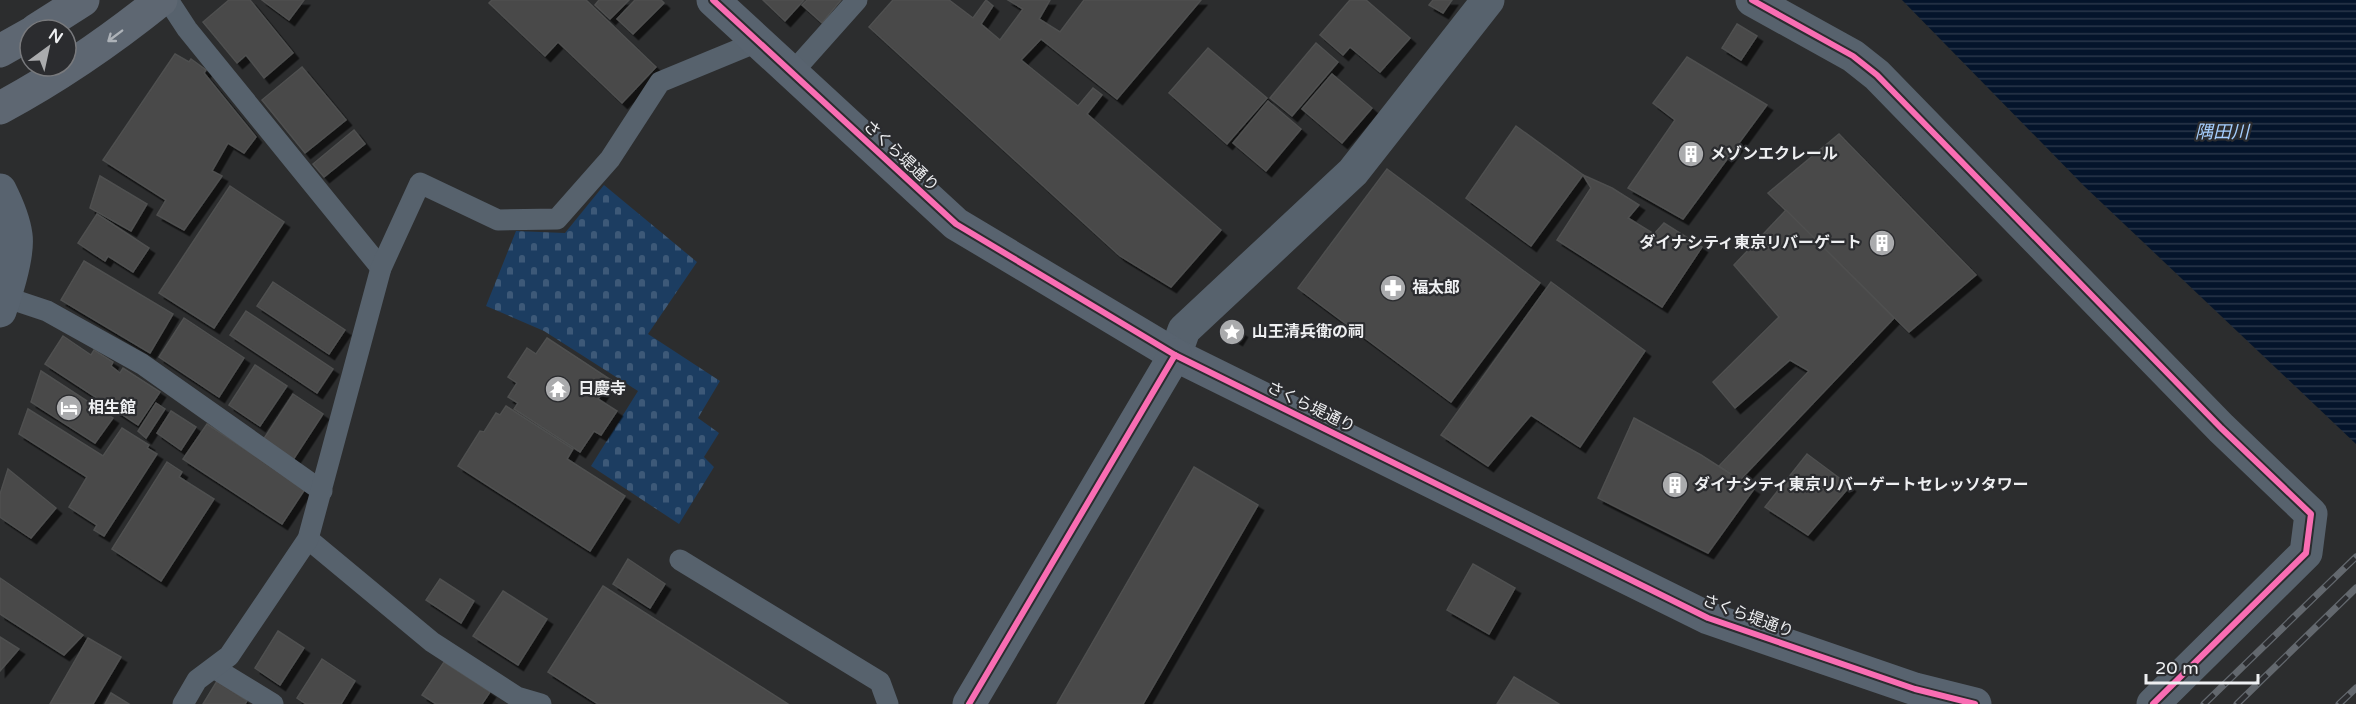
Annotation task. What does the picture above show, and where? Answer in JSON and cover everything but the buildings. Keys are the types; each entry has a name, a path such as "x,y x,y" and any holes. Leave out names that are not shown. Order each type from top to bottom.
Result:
{"highway":[{"path":"55,18 83,0"},
{"path":"0,108 39,88 111,40 161,0"},
{"path":"0,51 18,41"}],"street":[{"name":"さくら堤通り","path":"713,0 956,224 1175,355 1708,618 1915,689 1975,704"},
{"path":"969,704 1175,355 1184,330 1353,172 1488,0"},
{"path":"1752,0 1853,56 1877,75 2221,428 2310,514 2306,553 2153,704"},
{"path":"0,190 13,220 17,238 2,304"}],"lane":[{"path":"168,0 187,29 381,268"},
{"path":"791,74 857,0"},
{"path":"183,704 196,680 229,656 309,539 381,268 420,183 498,220 557,219 610,159 660,82 757,42"},
{"path":"2,304 47,311 142,364 322,491"},
{"path":"309,539 432,642 517,698 541,704"},
{"path":"680,560 880,682 888,704"},
{"path":"214,668 273,704"}],"green space":[{"path":"604,185 697,262 648,334 720,381 698,418 719,433 704,457 714,467 679,524 591,466 638,391 544,331 486,306 516,231 565,233"}],"water":[{"name":"隅田川","path":"1902,0 2356,0 2356,444 2084,186"}],"railway":[{"path":"2204,704 2356,557"},
{"path":"2237,704 2356,588"},
{"path":"2339,704 2356,688"}],"cycle path":[{"path":"713,0 956,224 1175,355 1708,618 1915,689 1975,704"},
{"path":"1752,0 1853,56 1877,75 2221,428 2311,514 2306,553 2153,704"},
{"path":"969,704 1175,355"}],"place":[{"name":"メゾンエクレール","path":"1691,154"},
{"name":"ダイナシティ東京リバーゲート","path":"1882,243"},
{"name":"福太郎","path":"1393,288"},
{"name":"山王清兵衛の祠","path":"1232,332"},
{"name":"日慶寺","path":"558,389"},
{"name":"相生館","path":"69,408"},
{"name":"ダイナシティ東京リバーゲートセレッソタワー","path":"1675,485"}]}
